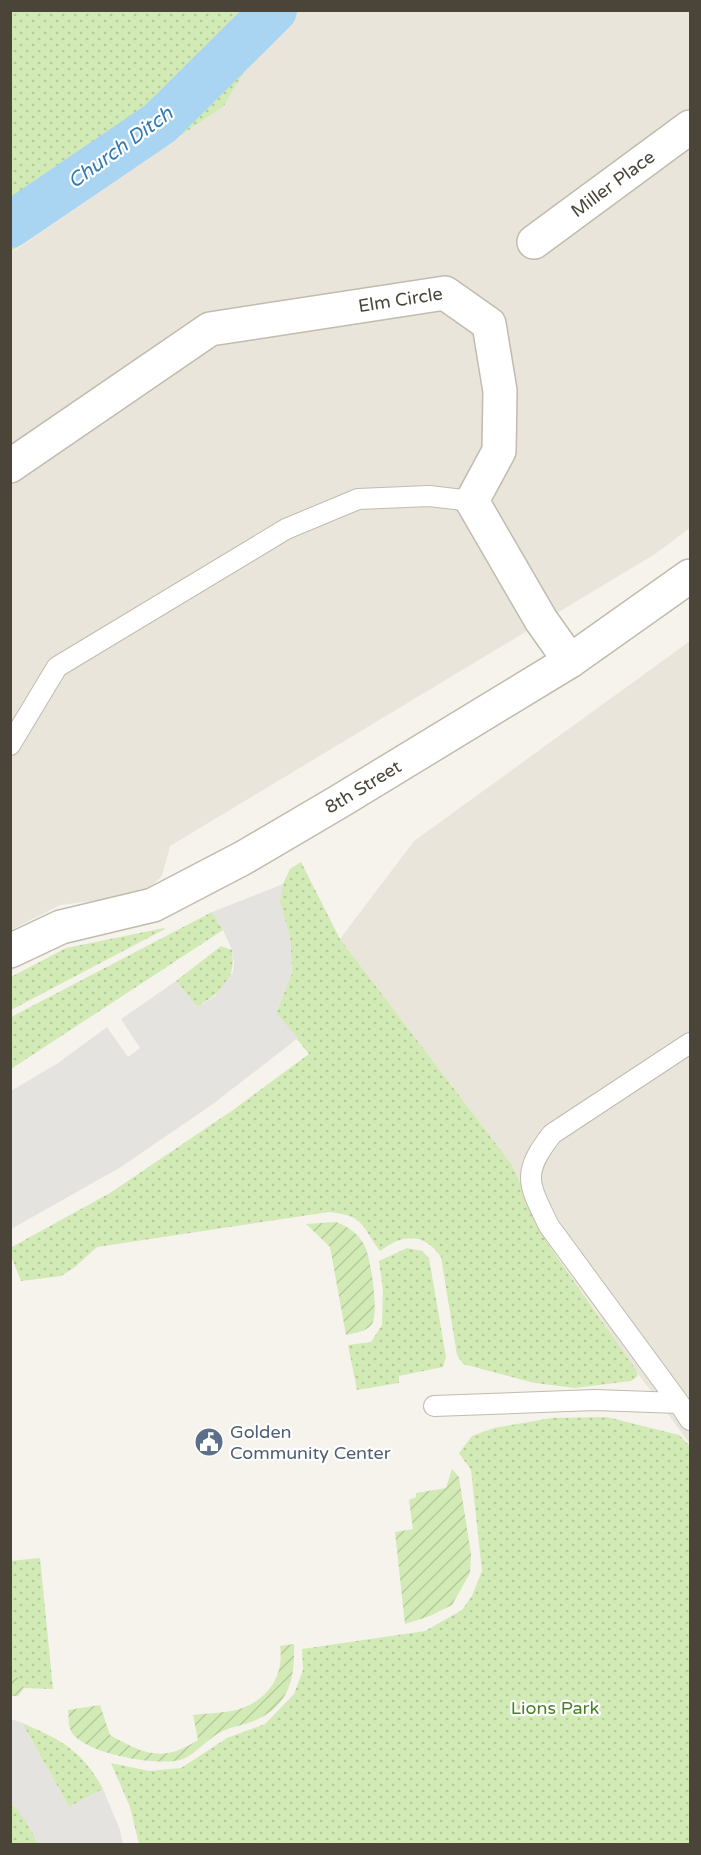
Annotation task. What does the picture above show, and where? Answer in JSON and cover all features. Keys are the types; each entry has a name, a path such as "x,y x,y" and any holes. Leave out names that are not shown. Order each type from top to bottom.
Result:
{"street":[{"name":"Miller Place","path":"534,242 690,127"},
{"name":"Elm Circle","path":"10,466 210,329 445,293 489,324 500,391 499,451 472,501"},
{"path":"472,501 541,620 570,661"},
{"name":"8th Street","path":"10,951 61,927 153,905 243,858 570,661 690,576"}],"lane":[{"path":"10,745 57,667 286,529 358,499 429,496 472,501"},
{"path":"690,1043 552,1134 536,1155 530,1176 535,1198 549,1226 690,1420"},
{"path":"434,1406 595,1400 679,1403"}],"shaded area":[{"path":"280,11 690,11 690,528 655,554 170,846 162,876 150,887 125,897 60,905 11,930 11,253 224,106"},
{"path":"690,641 690,1444 622,1352 548,1243 512,1165 340,939 414,841"},
{"path":"283,884 280,901 290,938 292,973 276,1013 298,1038 213,1104 121,1167 11,1229 11,1091 58,1063 107,1027 128,1057 140,1048 121,1019 176,981 197,1007 215,996 233,972 234,962 232,950 212,912"},
{"path":"11,1719 22,1723 69,1807 103,1789 120,1830 123,1844 38,1844 30,1827 11,1803"}],"green space":[{"path":"11,10 280,11 224,106 11,252"},
{"path":"301,862 340,939 512,1165 546,1241 636,1370 638,1376 631,1381 575,1388 535,1383 463,1364 457,1355 441,1257 434,1249 427,1243 412,1238 396,1241 380,1251 356,1220 350,1216 329,1212 97,1247 61,1276 21,1281 10,1248 110,1193 233,1110 309,1054 276,1013 292,973 290,938 279,899 290,869"},
{"path":"212,912 223,930 11,1069 11,1017"},
{"path":"164,928 11,1010 11,977 66,948"},
{"path":"221,946 232,950 233,961 229,978 214,996 197,1007 176,981"},
{"path":"336,1222 354,1232 364,1244 374,1288 375,1310 372,1324 357,1333 346,1335 330,1247 306,1224"},
{"path":"407,1248 422,1251 429,1258 446,1357 443,1367 399,1376 399,1383 357,1390 348,1345 371,1342 382,1325 383,1290 379,1261"},
{"name":"Lions Park","path":"607,1417 679,1435 690,1446 690,1844 139,1844 130,1807 111,1763 149,1771 181,1768 227,1738 265,1724 294,1694 303,1670 302,1649 425,1631 462,1610 472,1596 482,1571 471,1470 459,1453 472,1436 494,1428 552,1418"},
{"path":"452,1469 459,1477 471,1554 470,1573 452,1605 430,1616 405,1624 395,1532 413,1529 409,1500 416,1497 416,1493 446,1488"},
{"path":"40,1558 53,1689 24,1688 11,1680 10,1561"},
{"path":"294,1644 291,1679 283,1698 276,1706 256,1720 216,1735 180,1760 155,1761 122,1757 92,1747 71,1731 68,1710 100,1705 110,1735 143,1751 163,1754 174,1752 198,1740 193,1715 234,1711 262,1697 278,1674 280,1646"},
{"path":"11,1667 24,1688 18,1696 11,1696"},
{"path":"22,1723 59,1741 79,1756 103,1789 69,1807"},
{"path":"10,1803 23,1816 38,1844 11,1844"}],"waterway":[{"name":"Church Ditch","path":"10,225 160,123 274,10"}],"place":[{"name":"Golden Community Center","path":"209,1442"}]}
